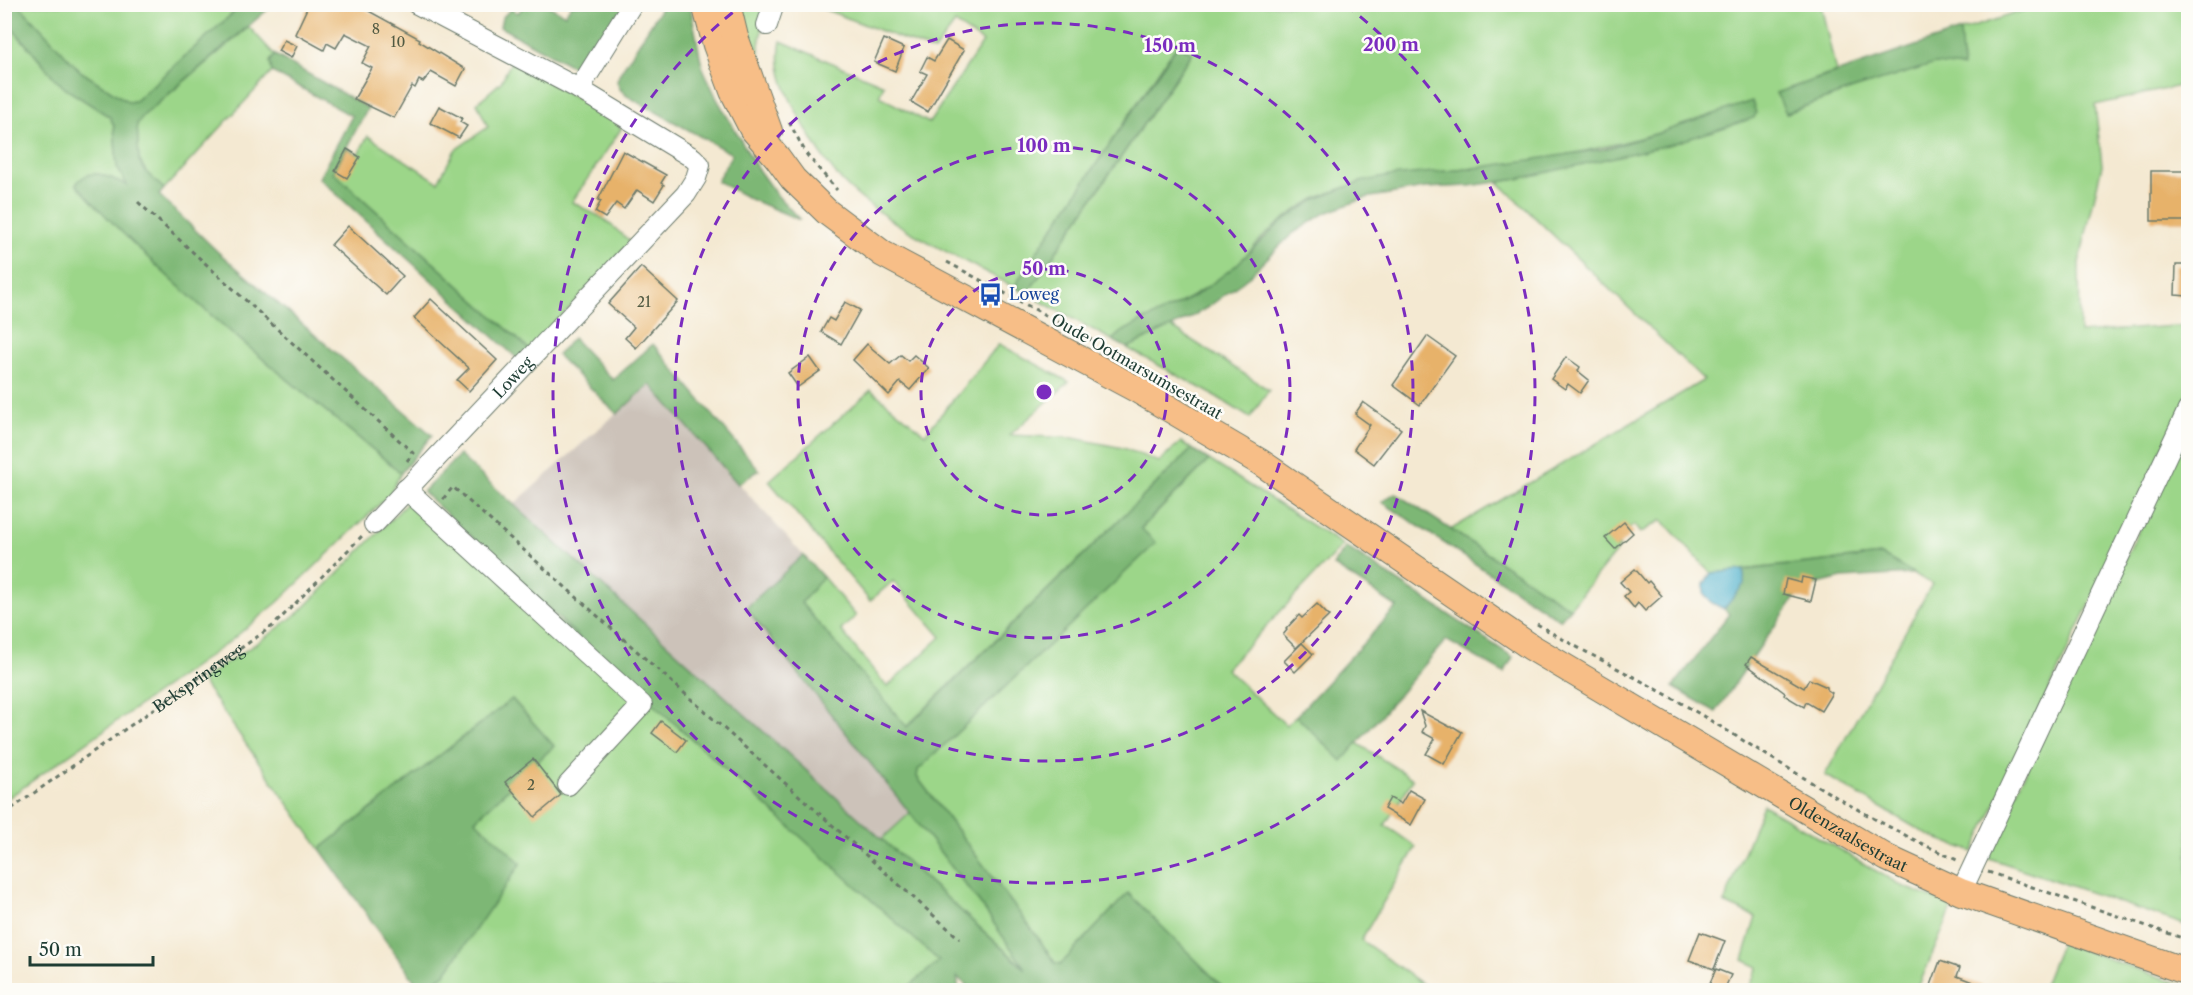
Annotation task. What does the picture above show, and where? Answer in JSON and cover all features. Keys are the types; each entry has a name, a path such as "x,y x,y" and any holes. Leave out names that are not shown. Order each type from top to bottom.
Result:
{"main road":[{"name":"Oude Ootmarsumsestraat","path":"705,4 716,45 733,91 752,128 777,156 793,179 827,212 883,254 1136,389 1260,462 1537,633"},
{"name":"Oude Ootmarsumsestraat","path":"727,4 735,37 777,156"},
{"name":"Oldenzaalsestraat","path":"1537,633 1887,858 1961,892 2188,972"}],"street":[{"path":"417,4 579,89 632,4"},
{"path":"767,25 774,4"},
{"name":"Loweg","path":"374,524 686,194 696,178 700,165 693,158 579,89"},
{"path":"1961,892 2188,410"},
{"path":"406,489 642,705 568,785"}],"path":[{"path":"786,117 807,155 842,196"},
{"path":"138,202 413,453"},
{"name":"Oude Ootmarsumsestraat","path":"945,261 1098,343"},
{"name":"Oude Ootmarsumsestraat","path":"1178,388 1208,405"},
{"path":"453,488 960,939"},
{"name":"Bekspringweg","path":"4,814 274,625 374,524"},
{"name":"Oldenzaalsestraat","path":"1537,633 1687,706 1871,818 1912,840 1972,867 2188,940"}],"shaded area":[{"path":"649,384 803,555 746,608 910,813 882,839 513,505"}],"green space":[{"path":"4,5 19,5 80,71 128,102 135,101 242,5 273,5 143,116 137,124 139,160 146,172 164,189 159,195 218,252 432,435 401,473 192,298 113,224 76,184 88,175 100,174 127,185 117,167 114,126 110,117 56,80 5,19"},
{"path":"19,5 242,5 135,101 128,102 80,71"},
{"path":"524,5 547,5 565,15 571,5 625,5 591,58 579,70 500,27 502,18 511,9 518,13"},
{"path":"663,5 690,5 702,66 717,99 757,168 775,193 800,220 750,199 717,181 732,154 627,96 620,89 617,81 620,73"},
{"path":"741,5 767,5 759,45 761,76 751,50"},
{"path":"813,5 1821,5 1836,72 1776,93 1787,113 1935,63 1962,67 1960,31 2041,5 2188,5 2188,84 2095,105 2102,165 2079,263 2080,333 2188,325 2188,395 1973,852 1928,835 1825,775 1932,584 1881,555 1711,573 1662,520 1640,533 1634,525 1615,540 1620,547 1570,608 1450,530 1704,380 1498,182 1518,179 1659,133 1540,159 1391,177 1336,190 1317,198 1283,220 1238,263 1207,287 1120,333 1112,340 1027,294 1192,54 1178,45 1166,60 1014,287 887,218 842,182 816,146 800,118 787,91 781,71 781,41 884,85 879,96 929,123 983,42 955,23 934,51"},
{"path":"4,19 56,80 110,117 114,126 117,167 127,186 110,177 77,184 114,224 192,298 401,473 389,495 277,603 229,642 5,800"},
{"path":"249,27 275,55 270,62 272,72 164,189 146,172 139,160 137,124 143,116"},
{"path":"1960,31 1963,67 1935,64 1853,89 1786,113 1776,93"},
{"path":"1178,44 1192,53 1027,294 1014,287 1031,260"},
{"path":"275,55 368,108 333,172 530,350 520,361 319,178 352,116 272,72 270,62"},
{"path":"511,62 614,118 621,129 572,202 604,219 631,242 530,350 333,172 347,148 358,154 368,136 438,182 455,150 488,127 477,103 501,82"},
{"path":"1752,101 1756,113 1754,118 1672,144 1518,179 1469,186 1425,188 1365,198 1323,214 1292,234 1245,280 1188,319 1127,348 1112,340 1140,322 1199,293 1234,267 1282,221 1316,199 1360,182 1390,176 1468,169 1604,149"},
{"path":"1170,326 1269,390 1250,418 1217,397 1127,348"},
{"path":"573,338 613,380 653,344 759,470 738,484 650,384 617,414 557,355"},
{"path":"999,344 1069,382 1010,435 1073,438 1123,448 1159,462 1181,442 1192,449 906,727 801,603 823,577 856,616 841,630 887,687 941,637 893,581 870,601 769,481 871,390 925,434"},
{"path":"2188,425 2188,926 1986,857"},
{"path":"1192,449 1209,460 1141,528 1156,543 918,770 917,777 1055,963 1061,964 1128,893 1226,990 972,990 957,977 959,990 905,990 939,961 584,642 423,492 459,455 1026,970 981,905 910,813 746,608 803,555 823,577 801,603 907,727"},
{"path":"1209,460 1343,545 1226,669 1286,725 1296,716 1342,760 1357,743 1413,779 1385,825 1416,847 1361,940 1431,990 1226,990 1128,893 1061,964 1055,963 917,777 918,770 1155,543 1141,529"},
{"path":"1395,493 1570,608 1560,620 1382,502"},
{"path":"409,501 584,642 940,961 904,990 422,990 445,974 475,820 554,746 512,699 320,849 201,680 269,635 303,609"},
{"path":"1346,547 1513,657 1504,673 1446,640 1342,761 1296,716 1397,607 1333,565"},
{"path":"1882,555 1915,574 1842,578 1818,584 1803,591 1794,599 1716,712 1673,687 1729,614 1724,609 1741,586 1744,570"},
{"path":"512,699 554,746 475,820 521,863 445,974 421,990 320,849"},
{"path":"1763,805 1902,886 1953,906 1917,990 1748,990 1758,967 1743,960 1756,917 1724,903"},
{"path":"910,813 981,905 1029,972 882,839"},
{"path":"2061,942 2188,987 2188,990 2042,990"}],"water":[{"path":"1744,570 1744,584 1724,609 1712,603 1704,595 1704,584 1711,573"}],"building":[{"path":"309,4 356,4 420,39 419,41 465,69 456,86 431,72 423,82 419,80 415,88 412,86 394,118 354,99 372,68 362,63 371,46 345,33 336,48 327,43 324,50 295,34"},
{"path":"884,39 904,48 895,71 874,62"},
{"path":"284,40 297,46 291,58 278,51"},
{"path":"947,40 964,50 928,112 911,102 927,74 920,71 927,57 934,61"},
{"path":"439,106 462,118 460,122 467,126 459,138 430,123"},
{"path":"347,149 360,157 347,178 335,171"},
{"path":"623,151 666,175 661,183 664,185 654,201 637,190 624,209 616,203 605,218 595,212 601,201 598,200"},
{"path":"2151,171 2188,171 2188,221 2151,221"},
{"path":"348,226 403,276 386,295 331,245"},
{"path":"2176,265 2188,265 2188,296 2175,295"},
{"path":"641,267 678,301 636,348 625,338 634,327 608,304"},
{"path":"431,299 497,360 469,391 457,380 469,368 414,318"},
{"path":"845,302 860,310 841,344 821,332 829,318 834,321"},
{"path":"1427,336 1455,356 1420,405 1393,385"},
{"path":"867,344 890,364 901,355 908,361 914,355 929,368 910,390 900,382 889,395 853,360"},
{"path":"810,357 820,371 798,387 788,373"},
{"path":"1566,357 1580,367 1578,371 1589,380 1580,393 1568,384 1565,389 1551,379"},
{"path":"1363,402 1401,429 1374,464 1354,449 1370,425 1355,414"},
{"path":"1624,522 1633,533 1615,549 1605,538"},
{"path":"1635,569 1662,596 1645,611 1638,603 1634,608 1624,596 1629,592 1620,582"},
{"path":"1802,577 1816,580 1811,601 1783,594 1786,579 1801,583"},
{"path":"1317,604 1329,616 1296,648 1283,635 1299,615 1302,618"},
{"path":"1302,643 1313,654 1295,672 1284,661"},
{"path":"1751,657 1804,688 1809,679 1827,687 1827,690 1832,693 1821,711 1806,702 1804,707 1784,695 1785,693 1746,664"},
{"path":"1420,711 1462,732 1444,764 1426,754 1435,739 1422,732 1425,726"},
{"path":"661,721 686,740 677,752 652,733"},
{"path":"533,759 561,795 535,817 505,782"},
{"path":"1409,790 1425,799 1411,825 1384,809 1390,798 1401,804"},
{"path":"1700,932 1725,941 1714,969 1689,960"},
{"path":"1940,961 1960,968 1957,976 1993,990 1930,988"},
{"path":"1716,969 1731,975 1724,990 1707,990"}],"place":[{"name":"Loweg","path":"991,294"}]}
